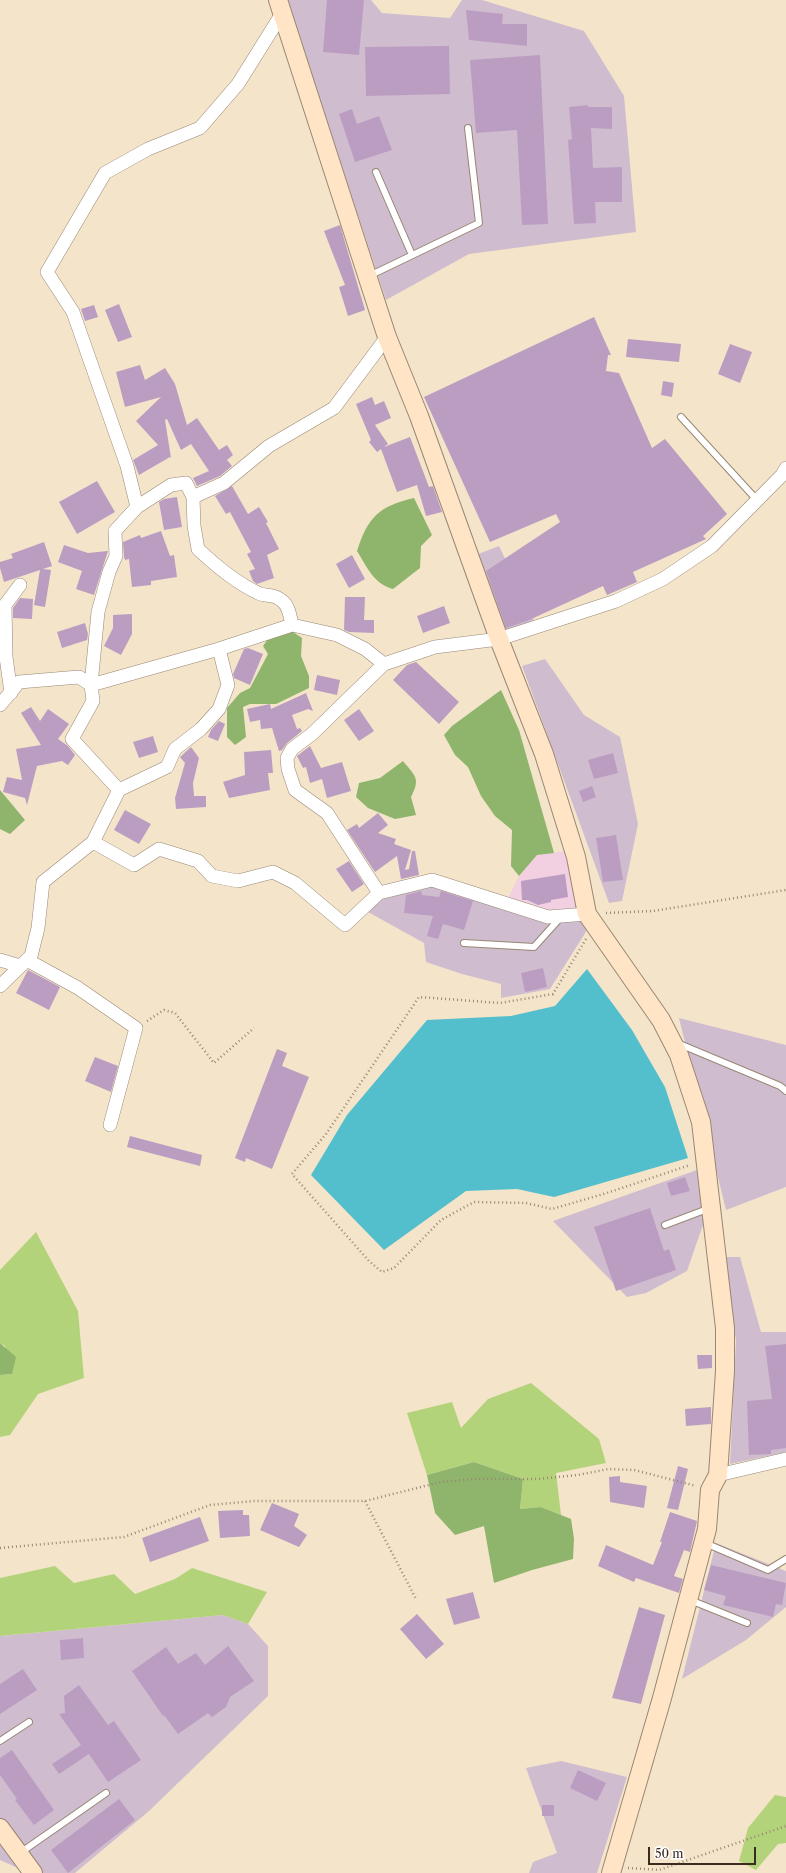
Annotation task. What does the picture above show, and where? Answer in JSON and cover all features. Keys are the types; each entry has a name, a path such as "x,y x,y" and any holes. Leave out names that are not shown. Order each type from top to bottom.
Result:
{"street":[{"path":"280,6 386,337 419,416 499,640 544,754 576,857 591,920 661,1020 679,1055 701,1122 725,1328 725,1371 714,1482 707,1529 662,1698 611,1870"},
{"path":"137,507 127,466 73,312 47,272 106,172 148,150 200,128 238,84 280,6"},
{"path":"193,497 224,483 269,446 334,408 386,337"},
{"path":"379,893 327,813 294,790 288,769 287,758 292,749 312,734 384,664 435,647 499,640 616,601 663,579 712,546 782,475 786,468"},
{"path":"119,790 72,739 93,701 91,685 98,612 109,572 116,556 115,531 137,507 171,486 186,483 193,497 194,526 198,549 236,582 260,595 271,594 282,600 290,613 292,625"},
{"path":"10,693 6,657 5,605 20,584"},
{"path":"0,706 19,682 79,677 91,685 219,649 292,625 337,635 365,648 384,664"},
{"path":"0,986 31,956 38,928 43,882 93,842 119,790 167,767 175,749 201,729 219,709 228,686 219,649"},
{"path":"93,842 134,865 159,849 198,861 212,876 238,881 273,872 296,883 345,925 379,893 432,880 548,917 562,916 591,920"},
{"path":"0,960 23,963 78,988 136,1028 110,1126"},
{"path":"714,1482 786,1459"},
{"path":"0,1828 34,1873"}],"lane":[{"path":"367,276 480,223 468,128"},
{"path":"376,172 412,255"},
{"path":"681,417 757,500"},
{"path":"464,943 534,946 562,916"},
{"path":"672,1041 780,1086 786,1091"},
{"path":"665,1225 711,1208"},
{"path":"703,1542 768,1570 786,1559"},
{"path":"688,1599 747,1623"},
{"path":"0,1741 29,1722"},
{"path":"19,1854 106,1793"}],"path":[{"path":"706,1159 607,1194 552,1208 526,1203 474,1202 441,1220 394,1268 382,1272 369,1261 292,1174 326,1134 419,997 500,1003 553,994 568,968 591,920 786,890"},
{"path":"136,1028 164,1010 175,1013 214,1063 254,1028"},
{"path":"0,1548 124,1537 210,1505 254,1501 365,1501 441,1482 474,1479 537,1479 578,1475 608,1469 634,1470 714,1482"},
{"path":"365,1501 416,1599"},
{"path":"611,1870 660,1870 786,1826"}],"shaded area":[{"path":"287,0 371,0 382,13 450,18 462,0 482,0 584,31 624,96 636,232 469,254 386,300"},
{"path":"499,546 534,619 529,624 502,634 473,556"},
{"path":"545,659 584,715 620,737 638,824 622,901 609,903 522,666"},
{"path":"567,851 580,908 548,913 508,898 519,876 537,855"},
{"path":"431,886 549,923 580,908 587,930 550,989 501,998 501,984 462,974 426,962 424,943 368,912 384,896"},
{"path":"679,1018 786,1045 786,1187 726,1210"},
{"path":"697,1170 704,1222 687,1271 646,1293 627,1297 553,1221"},
{"path":"724,1257 740,1257 761,1332 786,1332 786,1452 730,1464 736,1341"},
{"path":"716,1543 786,1571 786,1607 746,1640 682,1679"},
{"path":"223,1615 248,1624 268,1646 268,1696 149,1811 75,1873 29,1873 0,1860 0,1636"},
{"path":"561,1761 627,1777 597,1873 529,1873 533,1862 557,1853 526,1768"}],"green space":[{"path":"414,498 432,535 421,546 420,568 393,589 386,587 376,579 357,551 361,539 376,515 383,509"},
{"path":"290,630 302,638 301,656 309,676 309,688 276,704 250,704 243,707 246,737 235,745 227,737 227,708 240,693 250,688 268,654 263,646 268,639"},
{"path":"501,690 519,730 554,853 537,855 519,876 511,866 512,830 495,816 481,796 468,767 455,755 444,735 452,726"},
{"path":"403,761 411,770 416,781 411,797 416,815 395,819 368,808 356,797 359,783 380,778"},
{"path":"0,790 25,820 10,834 0,829"},
{"path":"36,1232 78,1311 84,1378 38,1394 10,1435 0,1437 0,1375 12,1374 5,1346 0,1343 0,1270"},
{"path":"0,1343 16,1357 12,1374 0,1375"},
{"path":"531,1383 599,1439 606,1463 556,1473 561,1515 541,1507 520,1509 523,1479 474,1462 427,1475 407,1413 452,1402 461,1428 488,1399"},
{"path":"474,1462 523,1479 520,1509 541,1507 571,1519 574,1539 573,1559 532,1570 494,1583 484,1526 455,1535 435,1513 427,1475"},
{"path":"55,1566 74,1583 114,1574 135,1594 175,1579 192,1568 267,1592 248,1624 223,1615 0,1636 0,1578"},
{"path":"775,1795 786,1797 786,1843 778,1844 756,1870 739,1861 748,1828"}],"water":[{"path":"587,969 632,1030 665,1087 688,1158 554,1197 517,1189 466,1191 384,1250 311,1175 347,1115 427,1020 511,1016 555,1006"}],"building":[{"path":"327,0 364,0 359,55 323,52"},
{"path":"466,10 503,14 502,24 527,24 527,46 469,40"},
{"path":"449,46 450,94 366,96 365,47"},
{"path":"540,55 548,224 522,225 517,130 476,133 470,60"},
{"path":"588,105 588,107 612,107 612,129 591,128 593,168 622,167 622,202 595,202 596,223 574,224 568,140 572,139 569,107"},
{"path":"352,109 357,124 379,116 392,150 355,162 339,114"},
{"path":"340,225 365,310 348,316 339,287 345,285 324,231"},
{"path":"119,304 132,337 118,342 105,310"},
{"path":"94,305 98,317 85,321 81,309"},
{"path":"594,317 611,355 608,355 606,371 619,373 652,448 665,439 727,514 703,536 706,539 633,572 637,582 607,595 603,586 527,621 506,628 486,571 560,522 556,514 490,542 424,397"},
{"path":"628,339 681,344 679,362 626,357"},
{"path":"730,344 752,352 740,383 718,374"},
{"path":"140,365 145,380 165,368 175,384 187,425 197,418 219,450 227,445 233,455 227,460 232,466 220,476 197,486 193,478 209,471 191,444 181,450 167,419 165,420 171,458 170,457 139,475 133,460 158,445 136,421 161,397 125,407 116,372"},
{"path":"663,381 674,383 672,397 661,395"},
{"path":"372,397 375,405 384,401 391,418 375,425 388,444 384,447 410,437 429,487 433,486 442,512 426,516 417,485 397,492 381,449 377,452 369,442 371,440 356,404"},
{"path":"97,481 115,512 77,534 59,502"},
{"path":"232,486 248,514 259,507 268,522 266,523 279,549 267,555 274,578 257,584 253,581 249,571 255,569 247,554 251,552 230,512 226,514 215,496"},
{"path":"177,497 182,527 164,530 159,502 164,499"},
{"path":"161,531 170,556 174,555 177,577 151,581 151,585 132,587 129,559 125,560 123,542 140,535 141,538"},
{"path":"44,542 52,566 43,569 51,570 45,607 34,605 40,570 4,582 0,568 0,562 13,558 11,554"},
{"path":"64,545 88,553 108,551 94,595 76,589 82,571 58,562"},
{"path":"352,555 365,579 349,588 336,564"},
{"path":"345,597 365,597 364,620 374,620 374,633 349,632 344,630"},
{"path":"20,598 33,599 32,619 13,618 13,608"},
{"path":"444,606 450,623 423,633 417,616"},
{"path":"132,614 132,634 121,655 104,646 113,628 113,615"},
{"path":"85,623 88,634 87,640 62,648 57,632"},
{"path":"248,648 263,654 250,685 234,678 233,674 244,649"},
{"path":"416,662 459,702 439,724 393,680 407,665"},
{"path":"317,675 340,680 337,695 314,690"},
{"path":"306,693 313,711 308,709 292,715 297,729 300,728 302,731 287,743 282,750 279,751 272,728 261,729 260,720 250,722 247,709 270,704 271,709"},
{"path":"31,707 40,721 48,709 69,724 58,739 68,746 75,755 68,765 62,761 37,766 27,805 25,798 3,792 7,777 22,780 16,749 41,745 21,713"},
{"path":"359,709 374,731 359,741 344,720"},
{"path":"219,721 225,724 218,741 208,737 211,730"},
{"path":"153,736 158,752 139,758 133,742"},
{"path":"310,746 321,768 342,762 351,791 327,798 322,779 310,783 306,767 303,768 297,756"},
{"path":"191,747 199,758 193,783 194,796 206,796 206,807 176,809 175,798 185,763 180,757"},
{"path":"271,750 273,773 268,773 270,790 229,798 223,782 245,775 244,752"},
{"path":"613,753 618,773 594,779 588,760"},
{"path":"592,786 596,797 583,802 579,791"},
{"path":"125,810 151,824 139,844 114,830"},
{"path":"378,813 388,825 378,833 396,839 394,844 411,850 405,870 409,869 412,851 415,851 419,875 401,879 397,856 375,872 347,830 357,824 359,828"},
{"path":"616,835 623,880 603,882 596,838"},
{"path":"349,861 364,884 352,892 336,869"},
{"path":"565,874 568,897 551,900 551,902 538,905 527,900 522,900 521,881"},
{"path":"421,891 422,895 439,897 441,891 473,901 464,930 443,924 438,939 427,936 433,916 404,913 406,895"},
{"path":"543,968 547,987 525,992 521,973"},
{"path":"28,970 60,987 49,1010 16,993"},
{"path":"277,1049 287,1053 282,1066 309,1077 272,1169 246,1158 245,1162 235,1158"},
{"path":"95,1057 118,1066 111,1092 85,1081"},
{"path":"130,1136 202,1155 200,1166 127,1147"},
{"path":"685,1177 690,1191 671,1196 667,1183"},
{"path":"650,1208 664,1251 669,1249 676,1270 616,1291 594,1227"},
{"path":"786,1344 786,1448 771,1450 771,1454 749,1455 747,1401 772,1399 765,1346"},
{"path":"697,1355 712,1355 712,1368 698,1369"},
{"path":"711,1407 711,1424 686,1426 685,1409"},
{"path":"678,1466 688,1469 678,1510 667,1508"},
{"path":"620,1476 620,1482 647,1486 644,1508 610,1502 609,1477"},
{"path":"272,1503 299,1514 294,1526 307,1535 299,1547 260,1530"},
{"path":"243,1510 243,1515 249,1515 250,1536 220,1538 218,1511"},
{"path":"670,1512 697,1521 690,1552 684,1550 674,1576 683,1579 679,1593 636,1578 634,1582 598,1566 606,1545 653,1565 662,1542 660,1542"},
{"path":"200,1517 209,1541 150,1562 142,1538"},
{"path":"711,1565 786,1583 782,1605 776,1604 773,1617 723,1605 726,1596 704,1590"},
{"path":"473,1592 480,1618 454,1625 446,1599"},
{"path":"639,1607 665,1615 641,1704 612,1698"},
{"path":"417,1614 444,1644 426,1659 400,1629"},
{"path":"83,1638 84,1658 61,1660 60,1640"},
{"path":"228,1646 254,1681 230,1697 226,1707 212,1717 208,1713 178,1734 164,1715 163,1716 132,1671 166,1647 178,1664 196,1653 205,1665"},
{"path":"23,1669 37,1690 0,1714 0,1684"},
{"path":"79,1685 108,1725 114,1721 141,1760 108,1782 89,1754 59,1774 52,1764 81,1745 59,1714 65,1713 64,1696"},
{"path":"12,1750 54,1810 34,1825 15,1800 17,1799 0,1775 0,1758"},
{"path":"578,1770 606,1783 597,1801 570,1788"},
{"path":"119,1799 135,1820 68,1873 51,1850"},
{"path":"542,1805 554,1805 554,1816 542,1816"}]}
